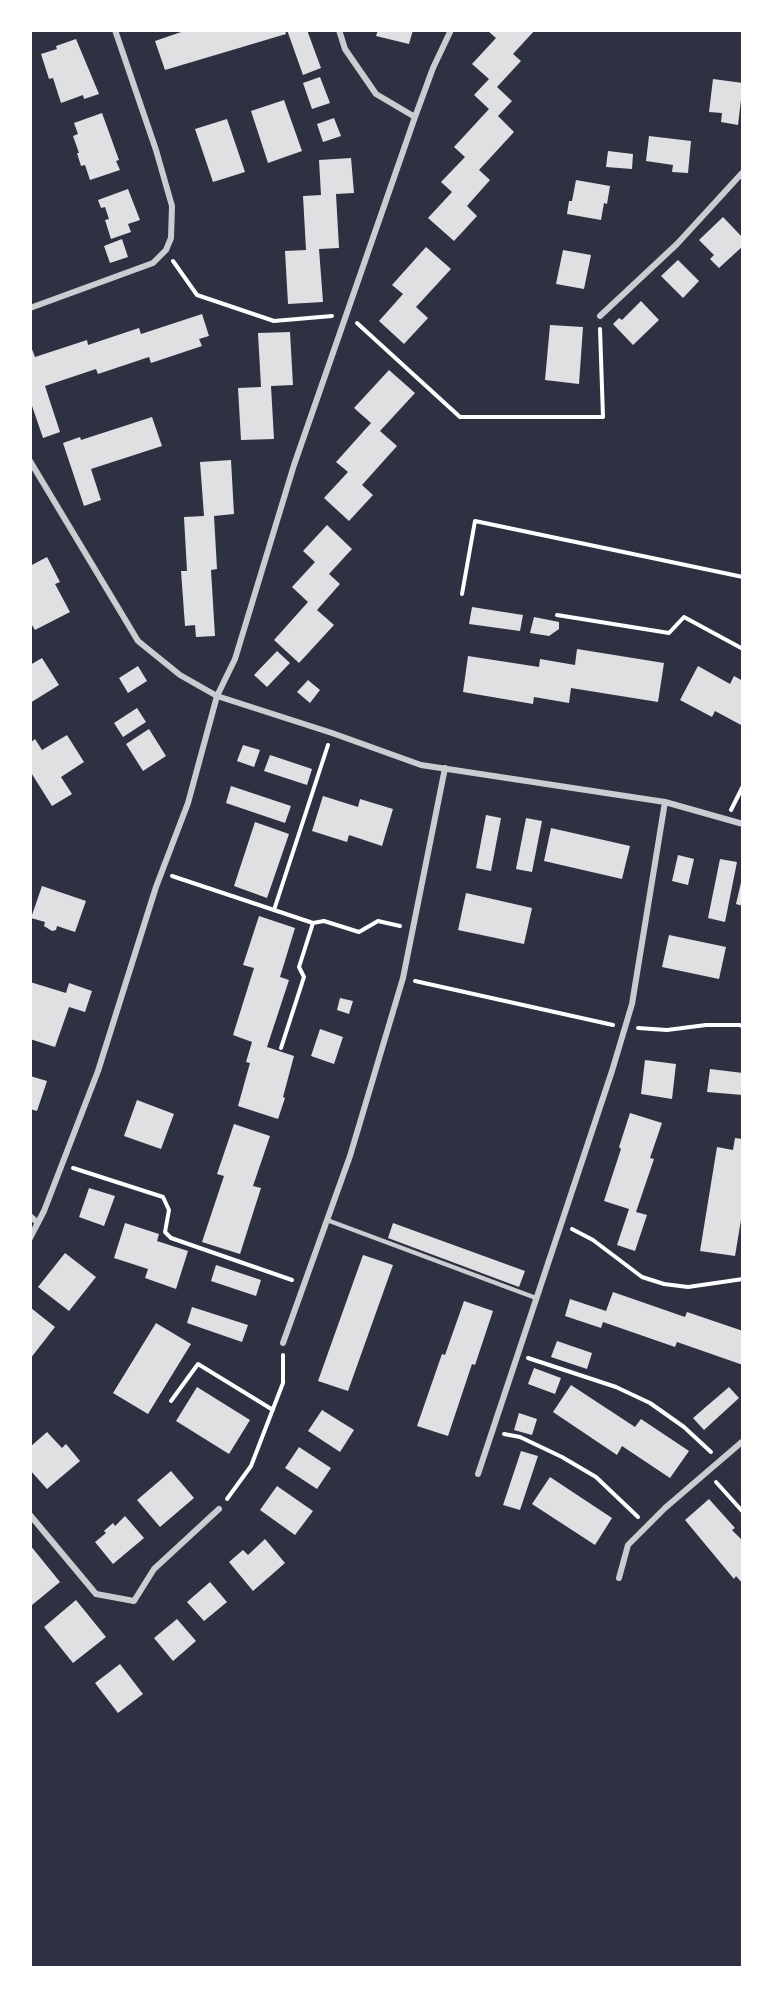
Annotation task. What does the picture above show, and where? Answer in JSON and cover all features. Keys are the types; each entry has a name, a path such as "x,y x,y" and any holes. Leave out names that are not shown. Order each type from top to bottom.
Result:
{"street":[{"path":"30,308 153,263 166,250 171,238 172,206 156,150 115,30"},
{"path":"339,30 345,49 376,94 415,117"},
{"path":"30,1238 98,1071 162,872 188,803 217,696 235,659 294,465 415,117 433,68 451,30"},
{"path":"600,316 677,244 743,172"},
{"path":"30,461 138,641 180,675 217,696 421,765 665,802 743,824"},
{"path":"282,1343 350,1156 403,978 445,768"},
{"path":"478,1474 562,1224 632,1004 665,802"},
{"path":"30,1216 38,1223"},
{"path":"619,1578 628,1545 743,1441"},
{"path":"30,1515 96,1594 134,1601 154,1569 219,1509"}],"lane":[{"path":"327,1220 536,1298"}],"path":[{"path":"166,250 197,295 274,321 347,314 460,417 603,417 600,316"},
{"path":"462,594 475,521 743,577"},
{"path":"557,615 669,633 684,617 743,649"},
{"path":"274,910 332,733"},
{"path":"726,818 743,786"},
{"path":"162,872 313,923 324,921 359,932 378,921 413,929"},
{"path":"281,1048 304,976 299,967 313,923"},
{"path":"403,978 625,1028 668,1030 706,1025 743,1026"},
{"path":"61,1164 163,1197 169,1210 165,1232 171,1238 303,1284"},
{"path":"562,1224 593,1240 642,1277 664,1284 688,1287 743,1279"},
{"path":"219,1509 251,1466 273,1410 283,1383 282,1343"},
{"path":"517,1355 616,1387 650,1403 684,1427 720,1460"},
{"path":"171,1401 198,1364 273,1410"},
{"path":"492,1431 520,1437 562,1457 596,1478 636,1513 646,1527"},
{"path":"707,1472 743,1512"}],"building":[{"path":"187,30 285,30 286,34 165,70 155,41"},
{"path":"287,30 307,30 321,68 303,75"},
{"path":"378,30 413,30 409,44 376,36"},
{"path":"489,30 535,30 513,54 521,61 497,87 512,101 498,116 514,132 479,170 490,180 467,206 477,216 454,241 428,218 452,192 441,182 465,157 454,147 489,109 474,95 489,79 472,64 496,38"},
{"path":"76,39 99,94 84,99 83,95 61,103 53,78 49,79 41,54"},
{"path":"320,77 330,103 312,109 303,83"},
{"path":"713,79 743,83 738,125 721,122 722,113 709,112"},
{"path":"284,100 302,151 268,163 251,111"},
{"path":"102,113 119,160 116,161 120,170 90,180 85,165 81,166 77,153 79,153 73,136 78,134 74,123"},
{"path":"334,118 341,136 323,142 317,124"},
{"path":"227,119 245,172 213,182 195,129"},
{"path":"649,136 691,141 688,173 672,172 673,165 646,161"},
{"path":"608,151 633,154 632,169 606,167"},
{"path":"351,158 354,193 336,194 339,248 319,249 323,302 288,304 285,251 306,250 303,196 321,195 319,160"},
{"path":"576,180 610,186 601,220 567,214"},
{"path":"128,189 140,220 128,224 131,232 111,239 105,220 109,219 105,207 101,208 98,200"},
{"path":"723,217 743,238 743,246 719,268 710,259 714,255 699,240"},
{"path":"122,239 128,257 110,263 104,246"},
{"path":"426,247 451,269 416,307 428,318 404,344 379,321 403,294 392,285"},
{"path":"563,250 591,255 584,289 556,284"},
{"path":"678,260 699,281 683,298 661,276"},
{"path":"641,301 659,320 633,345 613,324 619,318 622,320"},
{"path":"202,314 209,336 199,339 202,346 151,363 149,357 98,374 96,369 45,386 60,432 43,438 30,400 30,344 35,357 87,340 88,345 139,328 141,334"},
{"path":"550,325 583,327 579,384 545,380"},
{"path":"290,332 293,385 271,386 274,439 241,440 238,388 261,387 258,333"},
{"path":"389,370 415,393 380,431 397,446 362,485 373,495 349,521 324,498 348,472 336,462 371,423 354,408"},
{"path":"152,417 162,446 91,469 101,500 84,506 63,443 80,437 81,440"},
{"path":"231,460 234,514 214,516 217,569 211,570 215,636 196,637 195,625 185,626 181,571 187,571 184,517 204,516 200,462"},
{"path":"327,525 352,549 329,574 340,584 317,610 334,625 299,663 274,640 308,602 292,587 315,562 303,551"},
{"path":"47,557 60,582 55,584 70,612 35,630 30,622 30,566"},
{"path":"472,607 523,615 520,631 469,624"},
{"path":"534,617 559,622 559,629 549,636 530,633"},
{"path":"577,649 664,663 658,702 571,688 569,703 534,697 533,704 463,692 468,656 539,667 540,659 575,665"},
{"path":"277,651 290,663 267,687 254,675"},
{"path":"42,658 59,685 30,703 30,665"},
{"path":"138,666 147,681 128,693 119,678"},
{"path":"698,666 730,684 734,676 743,681 743,726 715,711 712,717 680,700"},
{"path":"308,680 320,690 310,703 297,692"},
{"path":"137,708 146,722 123,737 114,723"},
{"path":"149,729 166,756 143,771 126,744"},
{"path":"67,735 84,762 61,777 72,794 52,806 30,771 30,743 35,739 42,750"},
{"path":"243,745 260,750 254,767 237,761"},
{"path":"270,755 312,769 307,785 264,771"},
{"path":"231,786 291,806 285,823 226,803"},
{"path":"323,796 358,807 360,799 393,809 382,846 349,835 347,842 312,831"},
{"path":"486,815 501,818 491,871 476,868"},
{"path":"526,818 542,821 532,872 516,869"},
{"path":"255,822 289,834 267,898 234,886"},
{"path":"551,828 630,846 622,879 544,861"},
{"path":"678,855 694,859 688,885 672,881"},
{"path":"720,859 737,862 725,922 708,918"},
{"path":"743,878 743,906 736,904"},
{"path":"42,886 86,901 75,932 57,926 56,930 52,931 44,926 45,922 31,918"},
{"path":"466,893 532,908 524,944 458,930"},
{"path":"259,916 295,928 280,977 289,980 267,1047 294,1056 278,1119 238,1106 250,1063 246,1062 252,1042 233,1035 254,968 243,965"},
{"path":"669,935 726,947 719,979 662,967"},
{"path":"30,982 66,993 69,983 92,991 85,1012 69,1007 55,1047 30,1039"},
{"path":"340,998 353,1001 349,1014 337,1010"},
{"path":"320,1029 343,1037 334,1064 311,1056"},
{"path":"645,1060 676,1064 672,1099 641,1094"},
{"path":"710,1069 743,1073 743,1095 707,1092"},
{"path":"30,1076 47,1081 37,1111 30,1109"},
{"path":"137,1100 174,1114 161,1149 124,1136"},
{"path":"630,1113 662,1123 650,1158 654,1159 636,1212 647,1215 635,1251 617,1245 629,1209 604,1201"},
{"path":"234,1124 270,1136 253,1186 261,1188 240,1254 202,1242 224,1176 217,1174"},
{"path":"735,1138 743,1139 743,1208 735,1256 700,1251 717,1147 733,1150"},
{"path":"89,1188 115,1196 104,1226 79,1217"},
{"path":"125,1223 159,1234 157,1241 188,1251 176,1289 145,1278 148,1269 114,1258"},
{"path":"393,1223 525,1271 519,1287 388,1238"},
{"path":"65,1253 96,1277 69,1311 38,1287"},
{"path":"363,1255 393,1265 348,1391 318,1381"},
{"path":"216,1265 261,1280 256,1296 211,1281"},
{"path":"613,1292 685,1317 687,1312 743,1331 743,1365 677,1342 675,1347 603,1322 601,1328 565,1316 570,1299 606,1311"},
{"path":"464,1301 493,1311 475,1365 472,1364 448,1436 417,1426 442,1354 445,1355"},
{"path":"192,1307 248,1325 242,1342 187,1323"},
{"path":"31,1308 55,1327 30,1359 30,1310"},
{"path":"156,1323 191,1344 148,1414 113,1393"},
{"path":"557,1341 592,1353 587,1369 551,1357"},
{"path":"534,1368 561,1378 555,1394 528,1384"},
{"path":"571,1385 635,1427 641,1419 689,1451 670,1478 622,1446 617,1455 553,1412"},
{"path":"197,1387 250,1420 229,1454 176,1421"},
{"path":"729,1387 739,1398 704,1430 693,1418"},
{"path":"322,1410 354,1430 340,1452 308,1431"},
{"path":"519,1413 537,1419 532,1435 514,1430"},
{"path":"47,1432 62,1448 66,1444 80,1461 47,1489 30,1470 30,1447"},
{"path":"299,1447 331,1468 317,1489 285,1468"},
{"path":"521,1451 538,1456 520,1510 503,1505"},
{"path":"171,1471 194,1498 160,1527 137,1500"},
{"path":"550,1477 612,1518 595,1545 532,1504"},
{"path":"277,1486 313,1511 295,1535 260,1510"},
{"path":"709,1499 735,1528 732,1530 743,1541 743,1584 736,1576 734,1579 685,1520"},
{"path":"125,1516 144,1538 113,1564 95,1542 113,1523 115,1526"},
{"path":"265,1539 285,1563 253,1591 229,1562 243,1550 248,1555"},
{"path":"30,1545 60,1582 32,1605 30,1602"},
{"path":"210,1582 227,1602 204,1621 187,1602"},
{"path":"76,1600 106,1637 73,1663 44,1627"},
{"path":"177,1619 196,1641 173,1661 154,1638"},
{"path":"120,1664 143,1694 118,1713 95,1683"}]}
